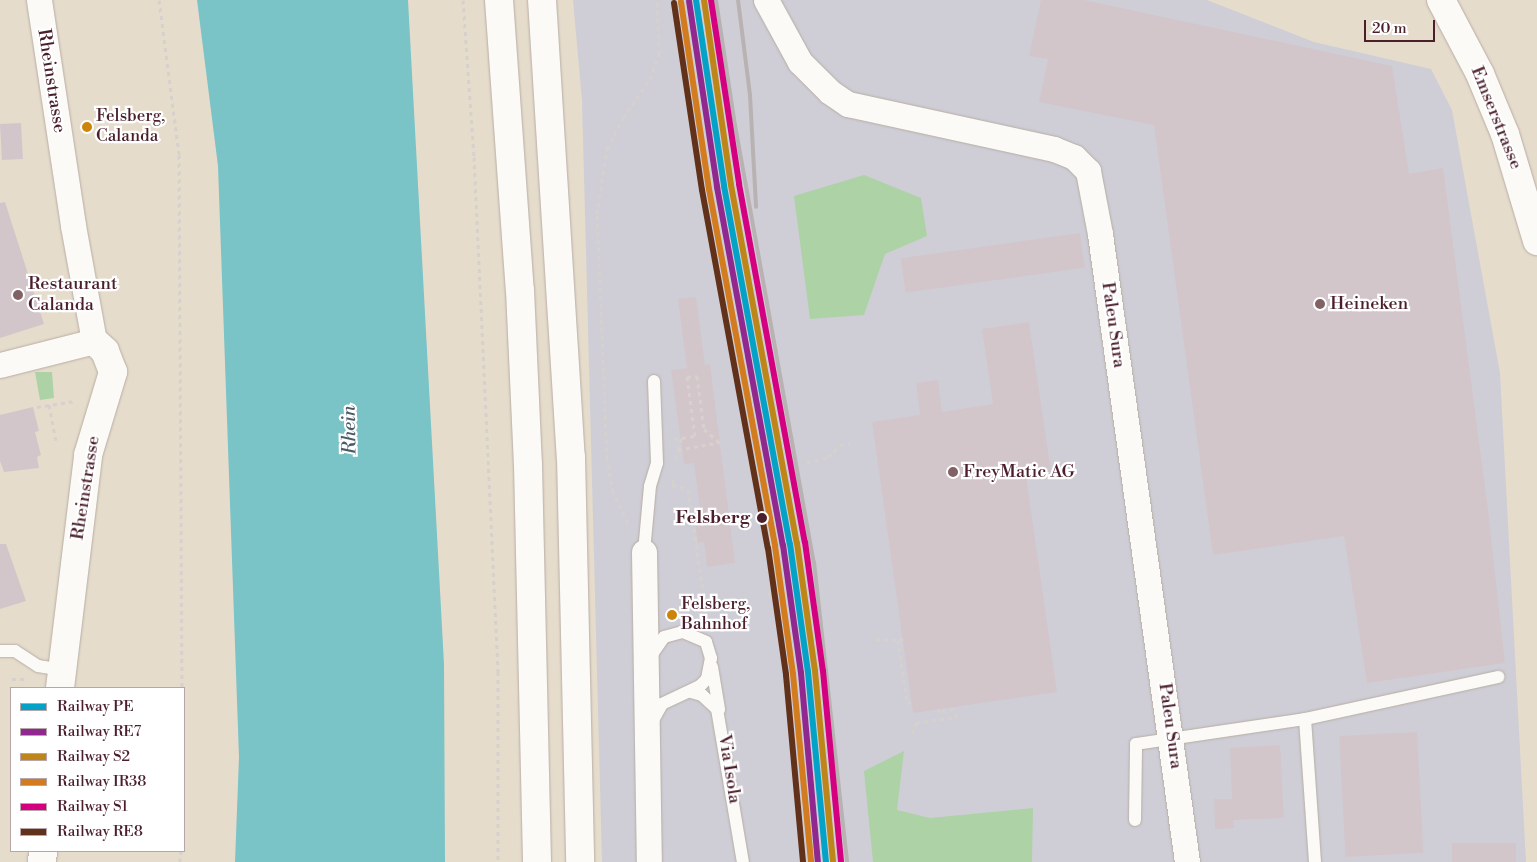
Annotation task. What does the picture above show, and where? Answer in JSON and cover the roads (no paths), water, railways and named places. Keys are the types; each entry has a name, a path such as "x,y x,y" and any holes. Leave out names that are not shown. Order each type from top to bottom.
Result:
{"main road":[{"path":"499,0 520,290 528,465 537,862"},
{"path":"542,0 571,457 580,862"},
{"name":"Emserstrasse","path":"1441,0 1480,74 1505,134 1537,241"},
{"name":"Rheinstrasse","path":"61,679 88,455 113,372 104,351 94,341"}],"street":[{"name":"Rheinstrasse","path":"39,0 73,225 94,341"},
{"name":"Paleu Sura","path":"766,0 800,62 830,92 848,104 1054,149 1074,158 1088,171 1100,234 1172,736 1187,862"},
{"path":"0,365 94,341"},
{"path":"644,552 649,862"}],"lane":[{"path":"644,552 650,486 658,463 654,381"},
{"path":"646,672 651,652 664,637 683,632 706,642 711,658 720,719"},
{"path":"0,652 15,651 61,679"},
{"path":"647,741 650,726 662,704 691,692 707,679 711,658"},
{"path":"1135,820 1136,744 1172,736 1305,719 1498,677"},
{"name":"Via Isola","path":"691,692 711,701 720,719 743,862"},
{"path":"1305,719 1315,862"}],"water":[{"name":"Rhein","path":"197,0 408,0 444,664 445,862 235,862 239,757 218,166"}],"railway":[{"path":"716,0 735,125 814,562 847,862"},
{"path":"738,0 750,95 756,207"}],"rail line":[{"name":"PE","path":"696,0 724,186 790,544 808,672 826,862"},
{"name":"S2","path":"704,0 731,185 797,543 815,671 833,861"},
{"name":"S1","path":"711,0 739,184 805,542 823,671 841,861"},
{"name":"RE7","path":"689,1 717,187 783,545 801,673 818,862"},
{"name":"IR38","path":"681,2 709,189 775,546 793,674 811,862"},
{"name":"RE8","path":"674,3 702,190 768,548 786,675 803,862"}],"place":[{"name":"Felsberg, Calanda","path":"87,127"},
{"name":"Restaurant Calanda","path":"18,295"},
{"name":"Heineken","path":"1320,304"},
{"name":"FreyMatic AG","path":"953,472"},
{"name":"Felsberg","path":"762,518"},
{"name":"Felsberg, Bahnhof","path":"672,615"}]}
